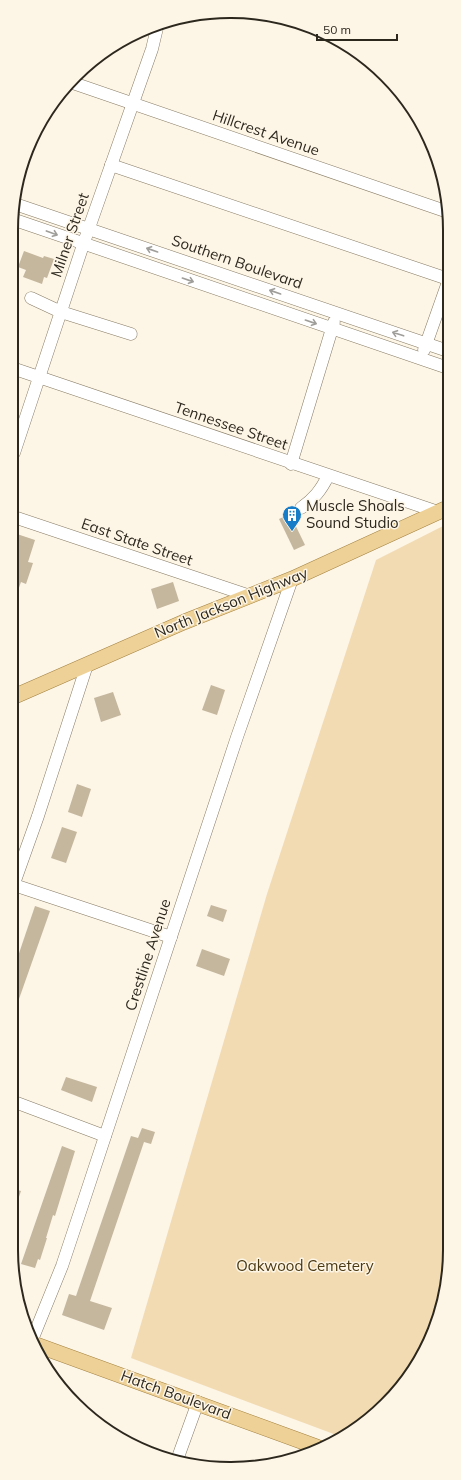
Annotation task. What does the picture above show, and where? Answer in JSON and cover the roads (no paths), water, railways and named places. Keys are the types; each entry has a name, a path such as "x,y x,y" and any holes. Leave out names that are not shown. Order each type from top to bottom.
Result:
{"main road":[{"name":"North Jackson Highway","path":"18,695 184,622 292,579 443,510"},
{"name":"Hatch Boulevard","path":"42,1347 198,1402 313,1445"}],"street":[{"name":"Milner Street","path":"18,442 83,245 152,49 156,31"},
{"name":"Hillcrest Avenue","path":"76,84 442,210"},
{"path":"111,165 443,279"},
{"name":"Southern Boulevard","path":"20,206 443,349"},
{"path":"18,221 83,245 443,366"},
{"path":"421,359 443,295"},
{"path":"31,298 61,312 131,334"},
{"path":"291,464 337,314"},
{"name":"Tennessee Street","path":"18,370 291,464 443,510"},
{"path":"301,508 310,502 320,490 328,476"},
{"name":"East State Street","path":"18,518 250,596"},
{"name":"Crestline Avenue","path":"35,1333 62,1266 237,737 292,579"},
{"path":"18,873 87,665"},
{"path":"18,889 171,937"},
{"path":"18,1103 105,1136"},
{"path":"179,1456 198,1402"}],"place":[{"name":"Muscle Shoals Sound Studio","path":"292,532"}],"park label":[{"name":"Oakwood Cemetery","path":"305,1266"}]}
